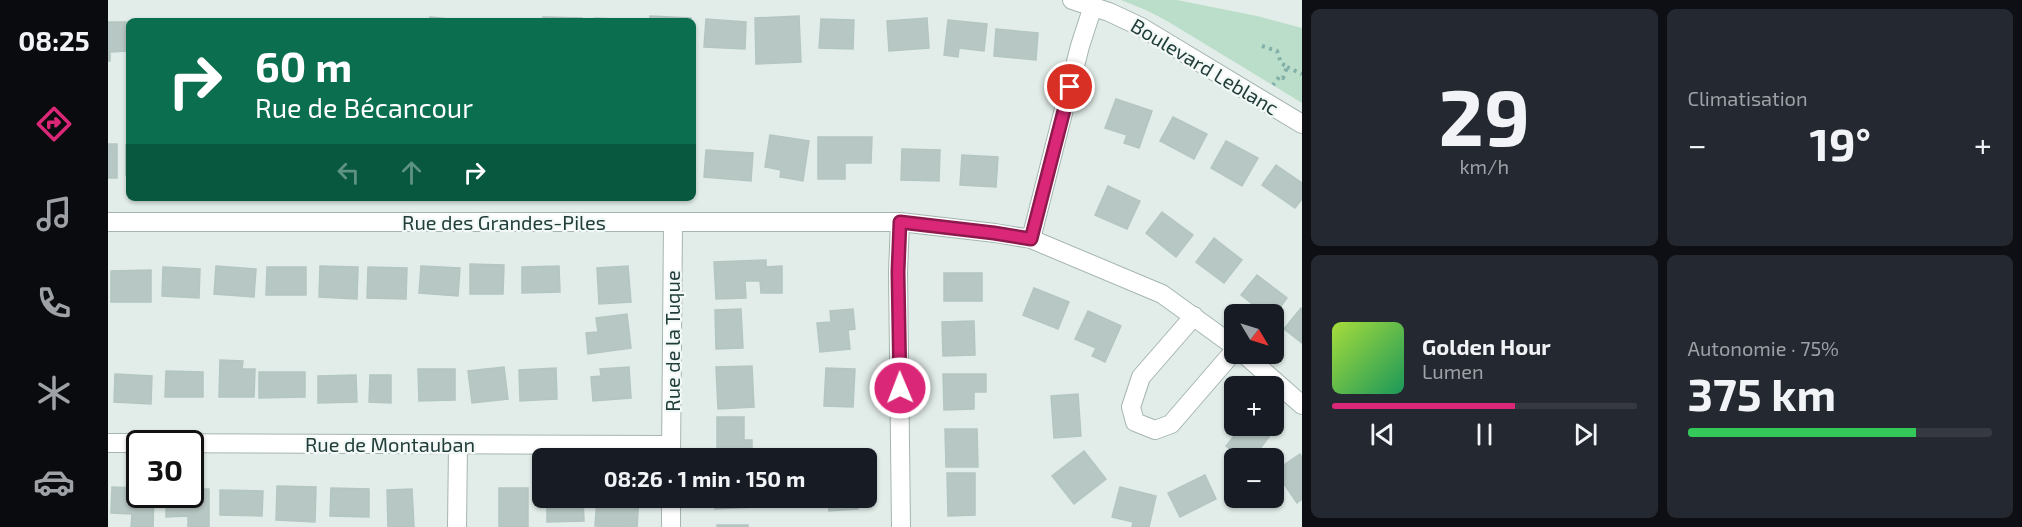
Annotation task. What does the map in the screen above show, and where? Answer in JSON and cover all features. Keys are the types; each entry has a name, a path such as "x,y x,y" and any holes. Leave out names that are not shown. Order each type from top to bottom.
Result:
{"street":[{"name":"Boulevard Leblanc","path":"1072,0 1093,6 1141,27 1302,124"},
{"path":"1031,239 1080,46 1093,6"},
{"name":"Rue des Grandes-Piles","path":"108,222 900,222 1031,239 1162,294 1224,338"},
{"name":"Rue de la Tuque","path":"671,448 673,222"},
{"path":"900,222 898,284 901,527"},
{"path":"1194,316 1141,377 1131,407 1135,422 1155,430 1171,424 1224,363"},
{"path":"1255,364 1302,405"},
{"name":"Rue de Montauban","path":"108,443 458,445 549,448"},
{"path":"457,527 458,445"},
{"path":"671,508 671,527"}],"path":[{"path":"1262,46 1278,51 1281,63 1302,74"},
{"path":"1273,86 1280,76 1283,78 1287,67"}],"green space":[{"path":"1121,0 1177,0 1257,16 1302,28 1302,103 1167,21"}],"building":[{"path":"650,16 691,18 650,18"},
{"path":"799,16 801,62 756,64 755,18"},
{"path":"927,18 929,48 889,51 887,21"},
{"path":"706,19 746,22 745,49 704,47"},
{"path":"821,19 854,20 853,49 819,48"},
{"path":"948,20 987,24 984,51 959,48 958,57 944,55"},
{"path":"108,22 126,22 126,51 110,52 110,61 108,61"},
{"path":"996,29 1038,33 1036,60 994,56"},
{"path":"1116,99 1152,111 1139,148 1124,143 1127,135 1105,128"},
{"path":"1173,117 1207,134 1194,159 1160,141"},
{"path":"770,135 809,141 803,181 780,177 781,170 765,167"},
{"path":"818,137 872,137 871,163 845,163 845,179 818,179"},
{"path":"1226,141 1258,158 1242,186 1211,168"},
{"path":"108,144 117,144 117,178 108,178"},
{"path":"902,149 940,150 939,181 901,180"},
{"path":"706,150 753,153 751,181 704,177"},
{"path":"962,155 998,157 996,187 960,185"},
{"path":"1276,165 1302,183 1302,199 1295,208 1262,185"},
{"path":"1108,186 1140,201 1127,229 1095,215"},
{"path":"1162,212 1193,235 1176,257 1146,233"},
{"path":"1214,238 1242,260 1224,283 1196,262"},
{"path":"766,260 766,267 782,266 782,293 761,293 760,281 745,281 746,298 716,299 714,262"},
{"path":"470,264 504,265 503,294 470,294"},
{"path":"216,266 256,269 254,297 214,294"},
{"path":"320,266 358,267 357,299 319,297"},
{"path":"421,266 460,268 458,296 419,293"},
{"path":"559,266 560,292 522,293 522,267"},
{"path":"628,266 631,302 599,304 597,268"},
{"path":"163,267 200,269 199,298 162,296"},
{"path":"267,267 306,267 306,295 266,295"},
{"path":"368,267 407,268 406,299 367,298"},
{"path":"151,270 151,302 111,302 111,271"},
{"path":"944,273 982,273 982,301 944,301"},
{"path":"1257,275 1287,298 1283,304 1252,304 1241,295"},
{"path":"1034,288 1069,302 1058,329 1023,315"},
{"path":"1301,308 1302,343 1284,329"},
{"path":"741,309 743,348 716,349 715,310"},
{"path":"853,309 855,329 848,330 850,349 820,352 817,323 831,322 830,311"},
{"path":"1088,311 1121,326 1105,362 1092,356 1096,348 1075,339"},
{"path":"627,314 631,348 588,354 586,333 598,332 596,318"},
{"path":"974,321 975,355 943,356 942,322"},
{"path":"220,360 243,361 242,369 255,369 254,397 219,397"},
{"path":"752,366 754,407 718,409 716,367"},
{"path":"504,367 508,399 472,403 468,371"},
{"path":"629,367 631,398 593,401 591,377 601,376 600,369"},
{"path":"556,368 557,399 520,401 519,370"},
{"path":"826,368 855,369 853,407 824,406"},
{"path":"418,369 455,369 455,400 419,401"},
{"path":"166,371 203,372 203,397 165,397"},
{"path":"259,372 305,372 305,397 259,398"},
{"path":"115,374 152,376 151,404 114,402"},
{"path":"943,374 986,374 986,392 974,392 974,409 944,410"},
{"path":"356,375 357,402 318,403 318,376"},
{"path":"370,375 391,375 391,403 369,402"},
{"path":"1078,394 1081,436 1054,438 1051,396"},
{"path":"717,417 744,417 744,440 752,440 752,448 717,448"},
{"path":"945,429 977,429 978,467 946,467"},
{"path":"1234,436 1270,436 1260,448 1229,448 1226,446"},
{"path":"1084,451 1106,479 1074,504 1052,476"},
{"path":"1300,454 1302,457 1302,499 1297,503 1284,484 1284,465"},
{"path":"947,473 975,473 975,515 948,516"},
{"path":"1205,475 1216,499 1180,517 1168,493"},
{"path":"277,486 316,487 315,522 276,520"},
{"path":"112,487 126,488 126,508 154,508 153,527 131,527 132,514 111,513"},
{"path":"1120,487 1156,496 1149,527 1132,527 1133,522 1112,517"},
{"path":"331,488 369,489 369,517 330,516"},
{"path":"499,488 528,488 528,527 499,527"},
{"path":"204,489 209,489 209,527 188,527 188,516 166,517 166,508 204,508"},
{"path":"412,489 414,527 388,527 387,490"},
{"path":"220,490 263,491 262,516 220,515"},
{"path":"547,508 583,508 584,521 547,522"},
{"path":"596,508 638,508 637,527 595,526"},
{"path":"829,508 858,508 858,509 829,511"},
{"path":"717,525 748,525 748,527 717,527"}],"route":[{"path":"900,388 898,272 900,222 1031,239 1070,87"}]}
